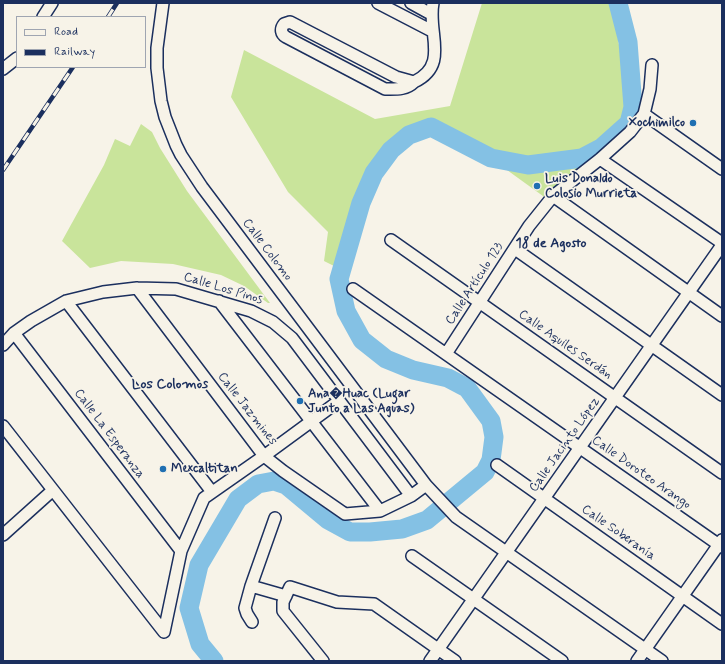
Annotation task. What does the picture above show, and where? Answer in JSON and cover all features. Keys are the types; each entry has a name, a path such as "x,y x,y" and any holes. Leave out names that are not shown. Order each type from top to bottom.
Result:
{"street":[{"path":"44,16 52,3"},
{"name":"Calle Colomo","path":"164,3 157,48 159,85 165,117 181,155 202,187 428,488 456,518 662,661"},
{"path":"378,3 432,31"},
{"path":"411,3 432,8 432,31 435,54 433,65 429,72 423,78 402,89 385,89 286,37 282,33 282,27 286,23 292,23 396,77 414,82"},
{"path":"3,69 16,59"},
{"name":"Calle Artículo 123","path":"446,354 529,226 554,196 600,159 630,132 644,114 650,89 652,64"},
{"path":"644,114 722,169"},
{"path":"600,159 722,244"},
{"path":"554,196 722,316"},
{"name":"Calle Aquiles Serdán","path":"391,240 722,473"},
{"name":"Calle Jacinto López","path":"430,661 722,244"},
{"path":"515,249 722,395"},
{"name":"Calle Jazmines","path":"136,288 264,456 345,514 380,511 428,488"},
{"name":"Calle Los Pinos","path":"3,345 14,333 31,321 66,301 104,292 136,288 176,289 251,311 264,316 284,330 292,338 411,496"},
{"name":"Calle Doroteo Arango","path":"353,289 580,448 721,544"},
{"path":"66,301 212,492"},
{"path":"219,301 380,511"},
{"name":"Calle La Esperanza","path":"14,333 181,551"},
{"path":"3,426 164,632 181,551 204,498 339,401"},
{"name":"Calle Soberanía","path":"497,465 722,624"},
{"path":"3,536 53,490"},
{"path":"252,622 246,614 245,608 251,586 275,518"},
{"path":"637,661 721,544"},
{"path":"412,556 562,661"},
{"path":"251,586 286,596"},
{"path":"323,661 283,611 283,602 290,587 337,602 374,604 455,661"}],"green space":[{"path":"482,3 612,3 634,135 554,204 489,157 456,142 430,136 406,143 382,171 363,217 346,272 324,261 328,232 288,192 231,97 244,50 375,119 450,106"},
{"path":"141,124 152,132 160,148 187,191 270,303 244,286 221,275 173,264 121,261 90,268 62,241 104,165 115,139 130,146"}],"waterway":[{"path":"214,661 200,644 189,608 199,565 238,499 258,484 274,481 286,485 328,520 350,532 370,532 402,529 427,520 485,472 491,460 494,437 491,421 467,388 448,378 413,370 386,359 362,340 346,311 339,279 361,203 374,173 391,150 409,135 431,127 491,158 528,165 582,158 601,148 629,123 633,107 628,42 618,3"}],"railway":[{"path":"109,16 117,3"},
{"path":"3,170 72,68"}],"place":[{"name":"Xochimilco","path":"693,123"},
{"name":"Luis Donaldo Colosio Murrieta","path":"537,186"},
{"name":"Ana�Huac (Lugar Junto a Las Aguas)","path":"300,401"},
{"name":"Mexcaltitan","path":"163,469"}],"district":[{"name":"18 de Agosto","path":"551,244"},
{"name":"Los Colomos","path":"170,385"}]}
